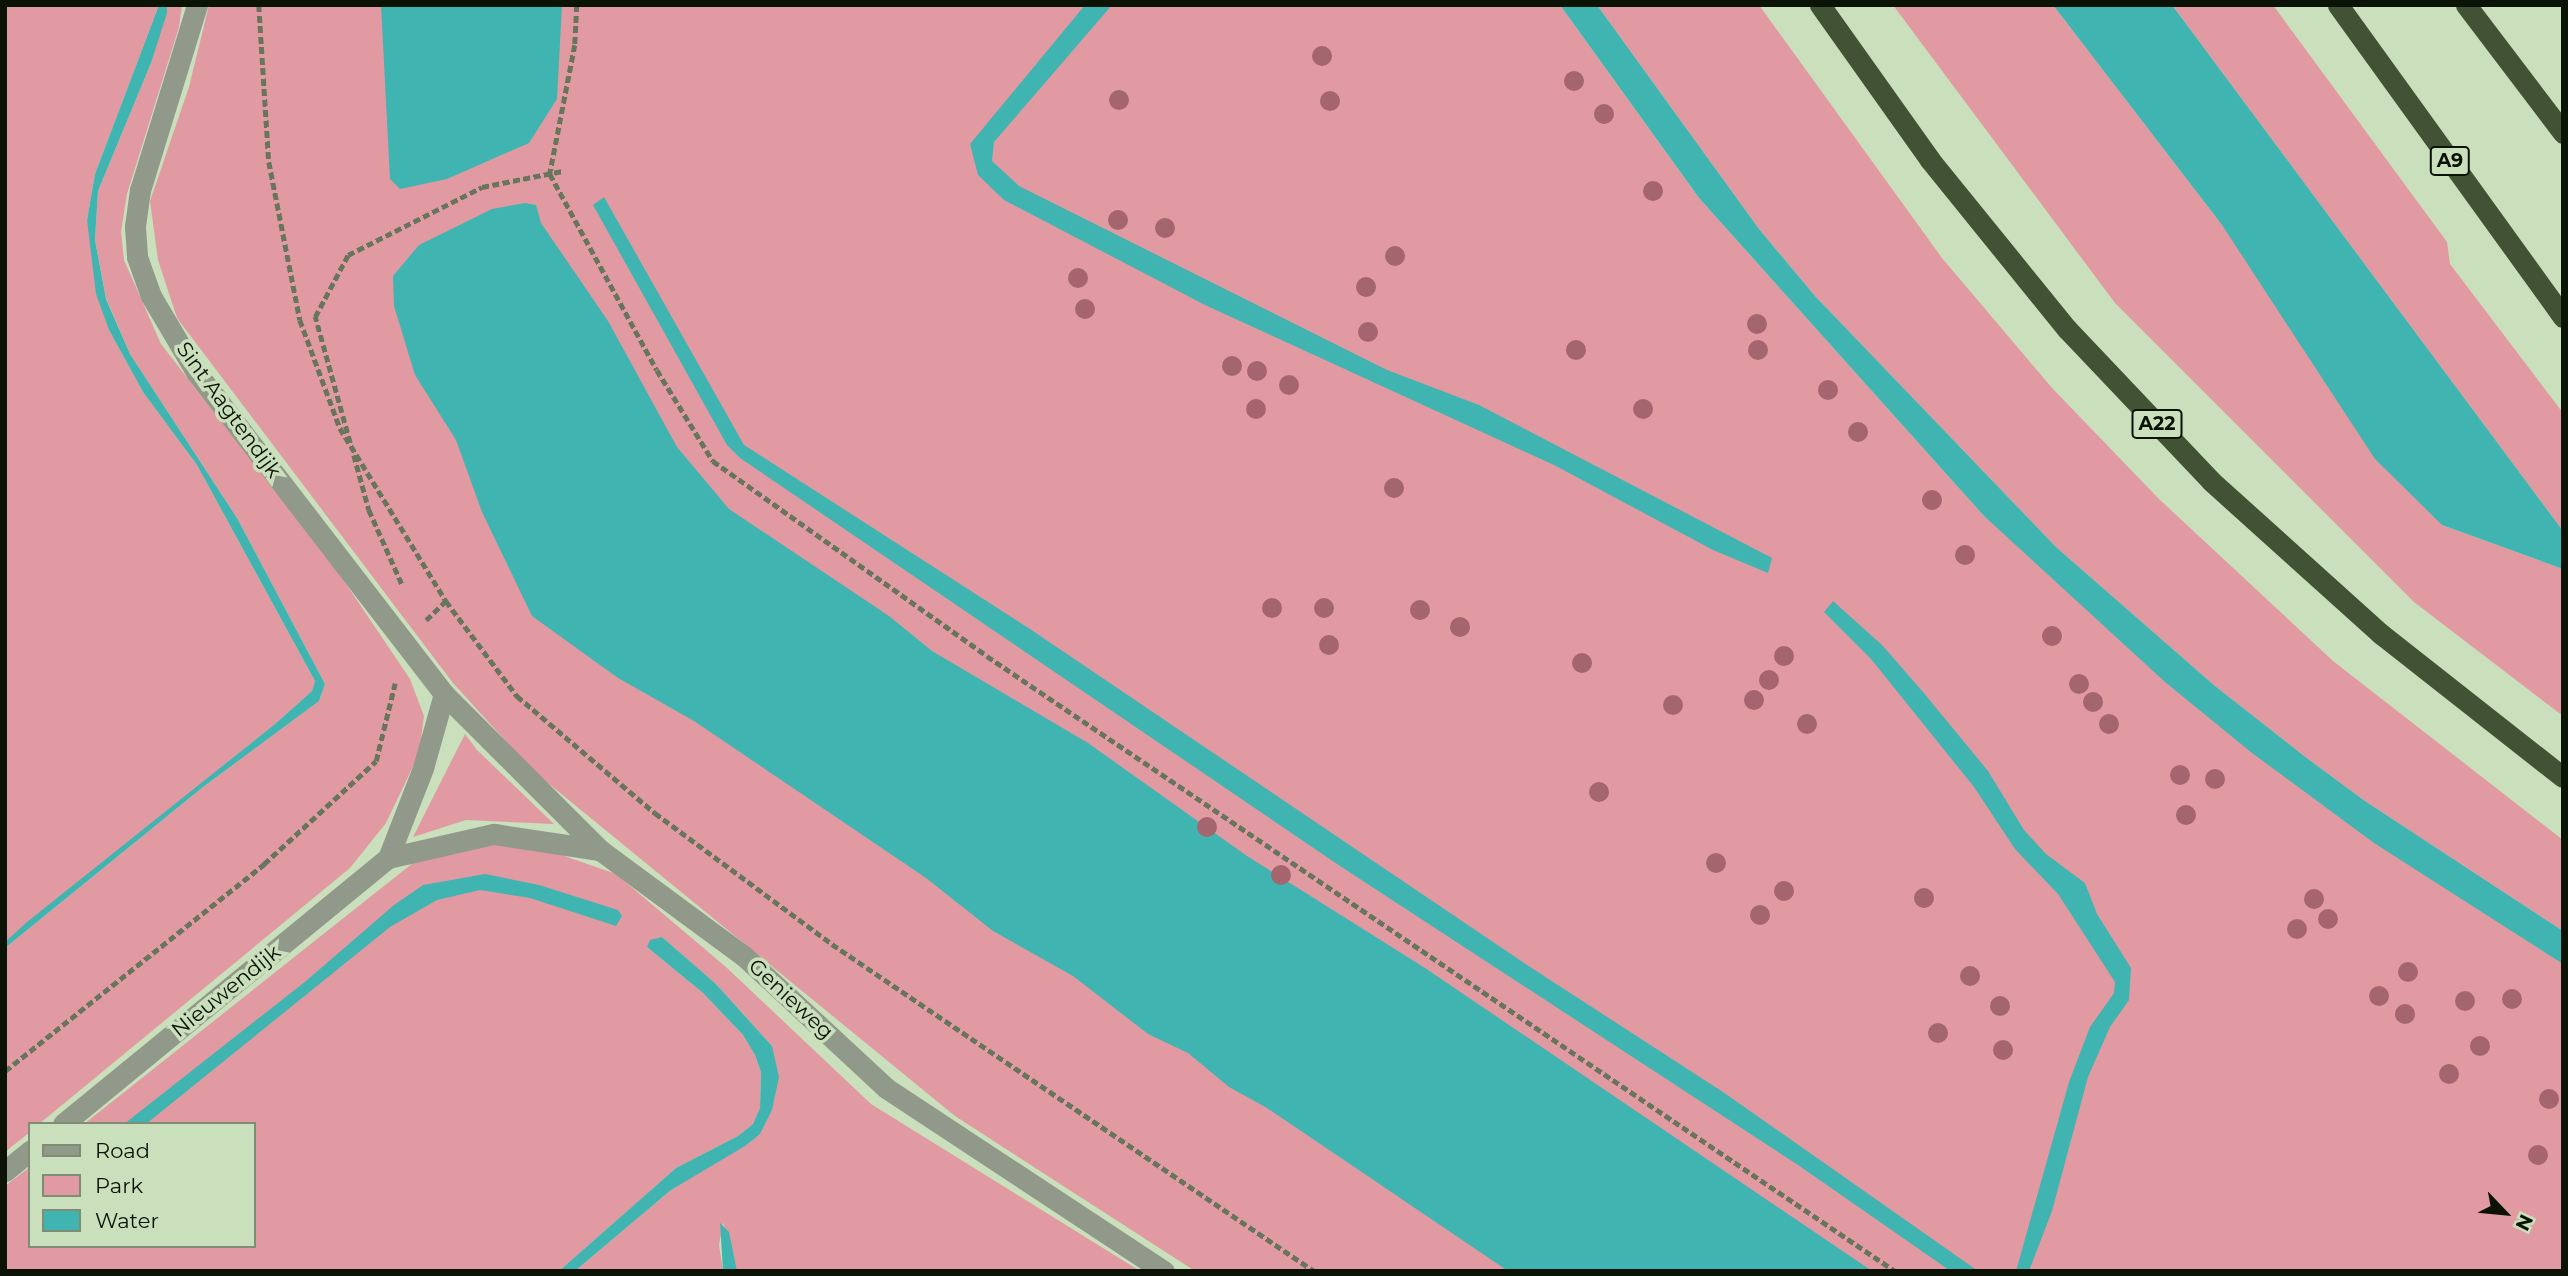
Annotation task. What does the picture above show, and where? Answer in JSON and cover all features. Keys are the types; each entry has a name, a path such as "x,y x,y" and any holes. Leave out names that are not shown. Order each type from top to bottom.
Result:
{"highway":[{"name":"A22","path":"1820,5 1930,160 2067,329 2211,481 2381,634 2563,777"},
{"name":"A9","path":"2338,5 2563,317"},
{"path":"2466,5 2563,133"}],"street":[{"name":"Sint Aagtendijk","path":"197,5 140,190 137,257 151,296 196,372 444,694"},
{"name":"Genieweg","path":"444,694 600,850 744,956 886,1088 1164,1271"},
{"name":"Nieuwendijk","path":"388,858 423,768 444,694"},
{"name":"Nieuwendijk","path":"65,1122 388,858 494,834 600,850"},
{"path":"5,1171 28,1153"}],"path":[{"path":"259,5 269,162 300,320 340,428 446,601 517,696 655,813 832,943 1314,1271"},
{"path":"577,5 575,45 550,174 657,370 713,461 987,656 1895,1271"},
{"path":"5,1071 264,864 376,761 413,607 369,510 315,317 348,255 482,187 562,171"}],"green space":[{"path":"5,5 159,5 95,174 87,220 109,330 143,392 197,465 315,681 312,691 275,724 5,942"},
{"path":"167,5 182,5 179,27 127,194 121,232 124,260 161,344 340,575 410,679 424,716 419,754 386,823 350,868 41,1122 28,1122 28,1134 5,1152 5,948 203,787 319,701 325,684 237,518 130,354 106,298 95,240 98,191 151,63"},
{"path":"209,5 1560,5 1698,197 1984,516 2563,958 2563,1271 1195,1271 955,1116 532,770 453,683 177,318 158,260 150,201 189,87"},
{"path":"1597,5 1759,5 1942,258 2052,388 2159,499 2333,661 2563,840 2563,931 2365,801 2308,759 2215,686 2056,547 1815,296 1759,229"},
{"path":"1893,5 2053,5 2222,225 2442,525 2563,569 2563,716 2414,602 2115,303"},
{"path":"2172,5 2273,5 2447,242 2450,264 2563,413 2563,531"},
{"path":"465,734 477,750 554,824 466,820 413,837"},
{"path":"516,839 616,874 726,967 871,1104 1140,1271 737,1271 723,1223 719,1245 723,1271 575,1271 671,1190 760,1134 772,1046 716,984 662,937 647,947 703,993 743,1035 755,1055 761,1072 760,1108 753,1124 738,1136 676,1168 559,1271 5,1271 5,1186 28,1169 28,1248 256,1248 256,1122 87,1122 418,859"}],"water":[{"path":"159,5 167,5 167,13 151,63 98,191 95,240 106,299 130,354 237,518 325,684 319,701 203,787 5,948 5,942 27,922 275,724 312,691 315,681 197,465 143,392 109,330 96,294 87,220 95,174"},
{"path":"381,5 562,5 557,99 529,143 447,179 400,189 390,179"},
{"path":"1085,5 1112,5 994,142 992,161 1019,186 1387,370 1479,405 1772,558 1768,573 1713,550 1554,465 1205,305 1004,200 978,175 970,144"},
{"path":"1560,5 1597,5 1759,229 1815,296 2056,547 2215,686 2308,759 2365,801 2563,931 2563,964 2374,843 2252,753 2165,682 1984,516 1699,198"},
{"path":"2053,5 2172,5 2563,531 2563,569 2442,525 2375,459 2222,225"},
{"path":"604,197 744,445 1030,629 1527,965 1723,1092 1978,1271 1949,1270 1798,1165 1340,866 740,458 727,445 593,205"},
{"path":"525,203 536,205 541,223 608,321 677,447 729,509 889,616 932,651 1088,743 1247,856 1425,968 1872,1271 1508,1271 1267,1108 1229,1087 1188,1053 1148,1034 1073,976 993,931 926,878 694,721 618,678 532,616 482,512 456,440 415,375 394,306 393,276 419,245 492,209"},
{"path":"1833,601 1882,645 1923,692 1988,771 2024,830 2046,854 2085,883 2097,914 2131,968 2129,1000 2110,1027 2088,1077 2052,1211 2029,1271 2016,1271 2069,1082 2090,1027 2114,993 2115,982 2058,894 2015,849 1974,787 1871,659 1824,612"},
{"path":"485,874 539,885 618,910 622,916 616,926 530,898 480,890 437,900 390,927 148,1122 127,1122 306,981 394,905 423,885"},
{"path":"662,937 716,984 772,1046 779,1077 772,1110 760,1134 745,1146 671,1190 575,1271 559,1271 676,1168 738,1136 753,1124 760,1108 761,1072 755,1055 743,1035 703,993 647,947 650,940"},
{"path":"720,1223 729,1232 737,1271 723,1271"}]}
